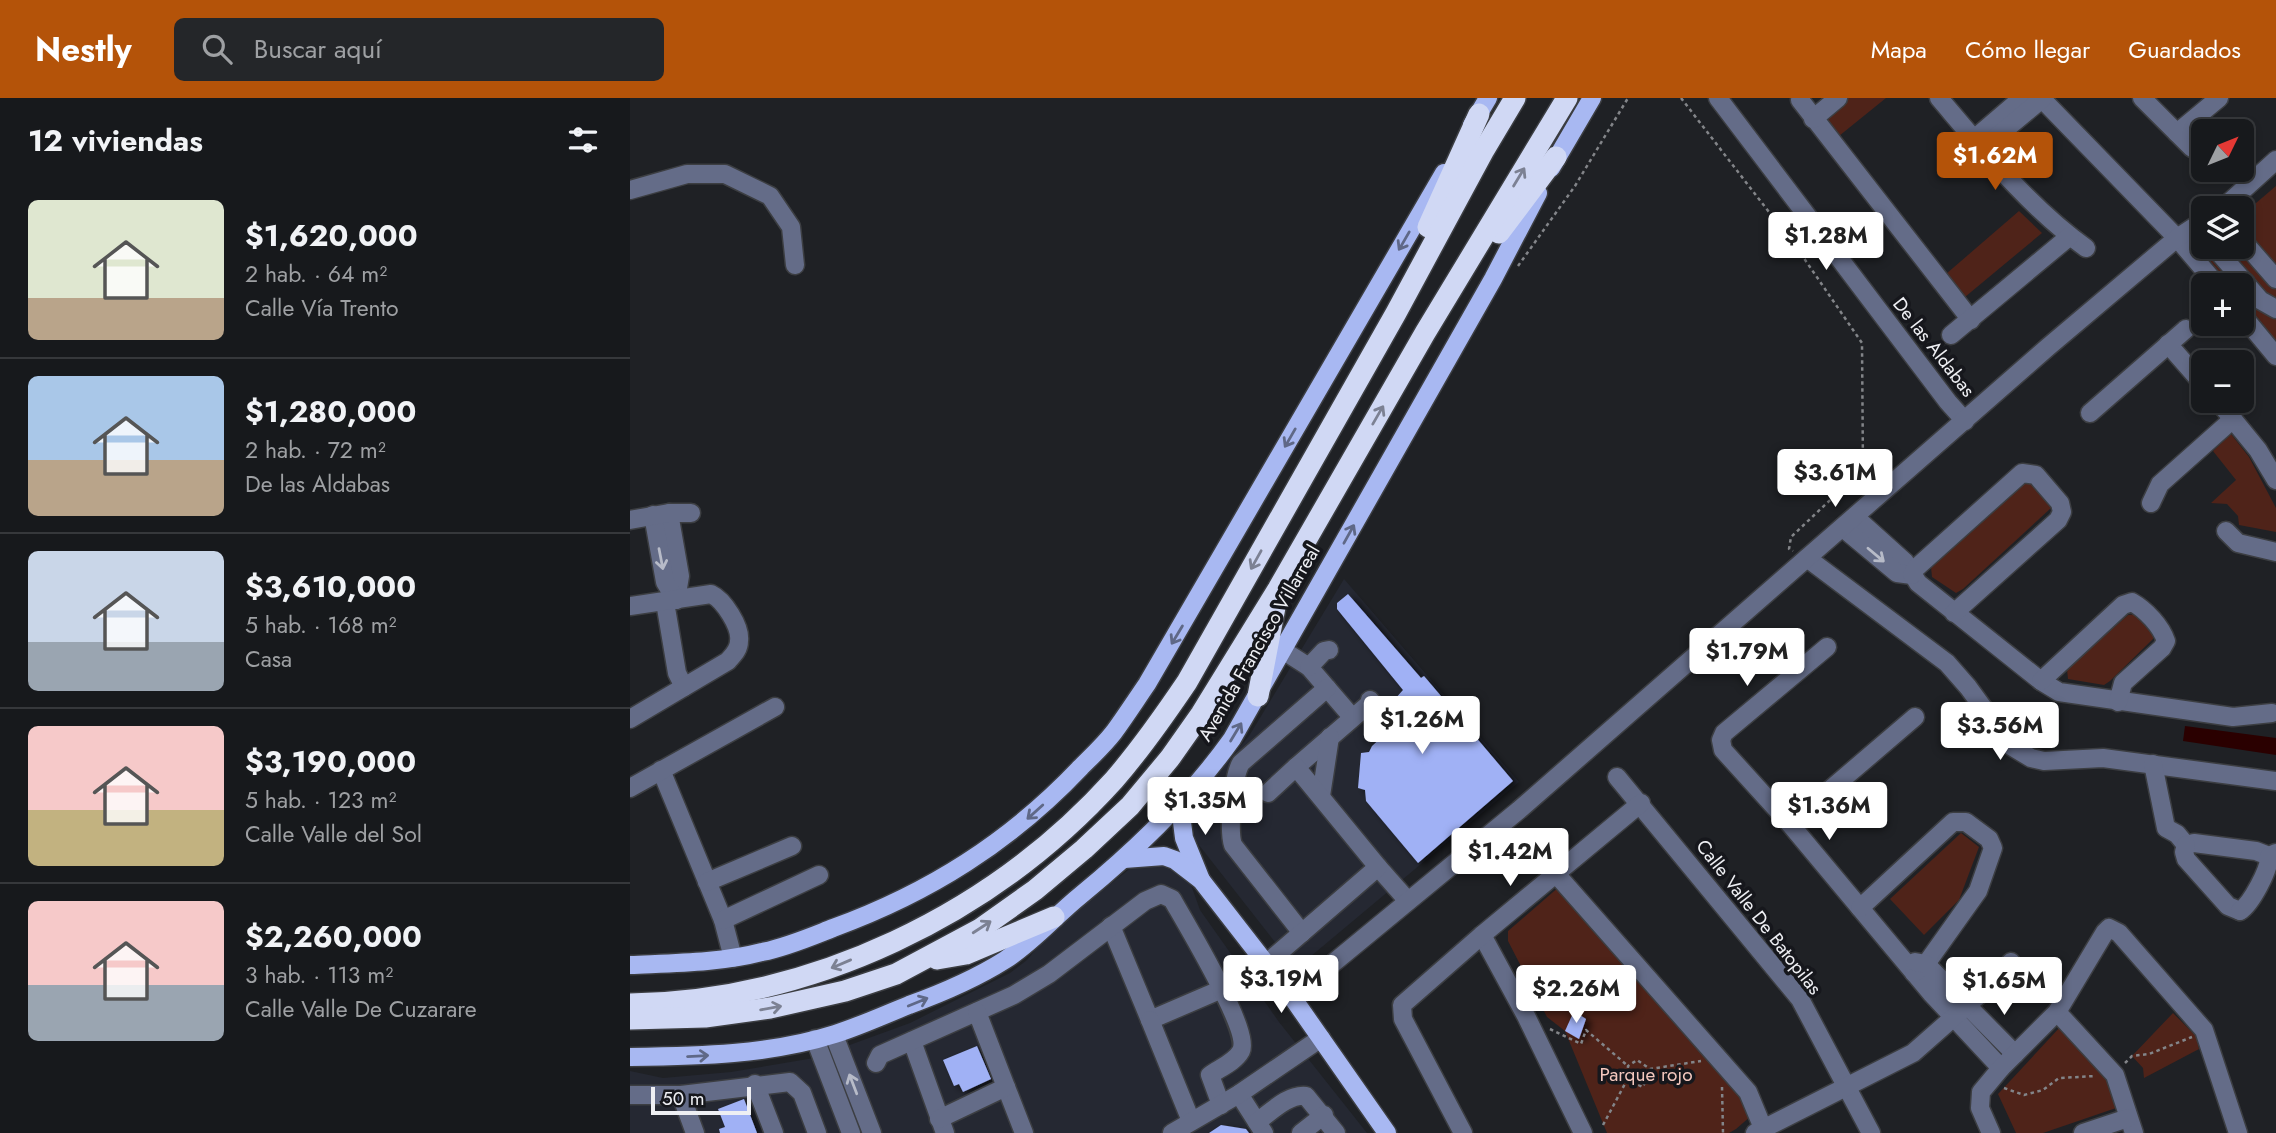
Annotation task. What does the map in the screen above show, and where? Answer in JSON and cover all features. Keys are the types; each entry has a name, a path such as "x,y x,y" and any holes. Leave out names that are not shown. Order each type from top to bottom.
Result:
{"highway":[{"path":"630,1004 674,1003 751,991 823,971 900,938 954,911 1003,878 1068,825 1113,780 1144,743 1187,682 1515,98"},
{"name":"Avenida Francisco Villarreal","path":"630,1019 705,1017 770,1008 845,991 896,974 980,929 1035,890 1130,806 1170,758 1201,714 1278,589 1425,333 1567,98"},
{"path":"1396,313 1427,229 1484,106"},
{"path":"1425,333 1556,157"},
{"path":"1258,696 1278,589"},
{"path":"918,963 966,954 1054,917"}],"main road":[{"name":"Avenida Francisco Villarreal","path":"630,1057 703,1056 773,1047 834,1035 969,981 1024,947 1054,917 1124,859 1212,768 1232,740 1493,279 1556,157 1592,98"},
{"path":"630,965 733,958 785,946 877,912 925,888 1012,832 1062,787 1112,734 1178,633 1484,106"},
{"path":"1185,795 1182,822 1184,838 1200,880"},
{"path":"1124,859 1164,856 1175,860 1200,880 1267,963 1387,1133"}],"street":[{"name":"De las Aldabas","path":"1718,98 1965,421"},
{"path":"1813,119 1838,98"},
{"path":"1939,98 2025,196 2086,248"},
{"path":"1978,144 2022,98"},
{"path":"1978,144 2042,98 2177,238 2207,273"},
{"path":"2142,98 2191,147"},
{"path":"2177,133 2217,99"},
{"path":"1800,100 1971,320"},
{"path":"2236,196 2276,160"},
{"path":"630,190 687,174 725,174 771,196 791,228 795,265"},
{"path":"1292,997 1519,810 2177,238 2191,232"},
{"path":"1951,335 2070,236"},
{"path":"2254,254 2276,279"},
{"path":"2224,259 2260,300 2276,309"},
{"path":"2090,413 2186,329"},
{"path":"2254,329 2276,356"},
{"path":"2168,344 2191,370"},
{"path":"2228,413 2258,450 2276,481"},
{"path":"2151,503 2160,484 2233,419"},
{"path":"1912,575 1916,568 2022,473 2036,475 2060,503 2062,512 2058,520 1954,613"},
{"path":"630,520 661,514 691,513"},
{"path":"661,514 680,576 671,601 677,673 684,687"},
{"path":"1849,522 1905,562 1918,583 1954,613 2059,692 2233,717 2272,713"},
{"path":"2226,531 2238,543 2276,552"},
{"path":"1807,558 1947,663 2011,746 2020,753 2044,761 2103,758 2276,781"},
{"path":"630,606 711,594 726,606 740,638 737,651 728,661 630,719"},
{"path":"2041,681 2123,605 2132,603 2148,615 2166,641 2162,648 2123,683 2118,702"},
{"path":"1827,647 1724,733 1723,750 1790,824 1860,908 1960,1012 2001,1068"},
{"path":"1284,650 1309,667 1352,717"},
{"path":"1309,667 1324,651 1329,650"},
{"path":"1302,933 1230,838 1237,769 1250,753 1327,688"},
{"path":"1268,793 1369,704 1370,700"},
{"path":"630,788 775,707"},
{"path":"1790,824 1915,717"},
{"path":"1321,796 1330,737"},
{"path":"2160,765 2166,828 2181,840 2272,854 2264,876 2240,915 2228,906 2186,859 2181,840"},
{"path":"1296,767 1408,901"},
{"path":"661,770 723,920 733,958"},
{"name":"Calle Valle De Batopilas","path":"1617,777 1800,999 1871,1133"},
{"path":"1463,1133 1403,1019 1401,1010 1405,1001 1640,803"},
{"path":"1860,908 1953,822 1966,822 1989,839 1993,848 1978,891 1968,908 1915,966"},
{"path":"707,882 792,846"},
{"path":"1267,963 1378,867"},
{"path":"723,920 819,875"},
{"path":"1557,875 1748,1092 1761,1132 1913,1053 1997,979 2011,962"},
{"path":"876,1063 880,1055 1014,995 1049,974 1154,895 1167,895 1172,899 1222,989 1243,1041 1236,1057 1210,1074 1221,1105"},
{"path":"1111,926 1191,1121"},
{"path":"1992,1133 1982,1116 1979,1102 1981,1092 2057,1012 2109,928 2119,933 2204,1030 2238,1133"},
{"path":"1482,935 1583,1133"},
{"path":"1150,1020 1222,989"},
{"path":"977,1012 1024,1133"},
{"path":"1960,1012 2015,1054"},
{"path":"2057,1012 2115,1075 2131,1125 2083,1133"},
{"path":"834,1035 872,1133"},
{"path":"1172,1133 1221,1105 1321,1038"},
{"path":"815,1039 851,1133"},
{"path":"912,1041 942,1126 1006,1087"},
{"path":"630,1095 681,1095 783,1081 796,1085 802,1093 817,1133"},
{"path":"755,1084 774,1133"},
{"path":"1238,1094 1260,1128 1289,1099 1300,1095 1306,1096 1336,1133"},
{"path":"681,1095 695,1133"},
{"path":"1301,1133 1324,1115"}],"path":[{"path":"1516,270 1575,186 1628,98"},
{"path":"1681,98 1799,251 1863,343 1863,469 1791,537 1789,549 1807,558"},
{"path":"1525,1016 1581,1044 1586,1030 1628,1066"},
{"path":"1628,1066 1637,1060 1650,1069 1708,1059"},
{"path":"1603,1125 1627,1080 1628,1066"},
{"path":"1627,1080 1643,1087 1650,1069"},
{"path":"1722,1086 1723,1133"}],"shaded area":[{"path":"1344,579 1519,782 1298,967 1293,965 1195,840 1191,807 1249,736"},
{"path":"2185,726 2276,738 2276,755 2183,741"},
{"path":"1163,864 1177,871 1191,885 1200,910 1279,1022 1367,1133 630,1133 630,1071 663,1078 731,1072 814,1058 910,1023 1010,973 1027,960 1050,932 1132,867"}],"green space":[{"path":"1841,98 1886,98 1839,136 1824,113"},
{"path":"2276,186 2276,343 2254,318 2254,273 2215,273 2202,259 2254,259 2254,205"},
{"path":"2019,211 2042,233 1965,297 1946,274"},
{"path":"2231,434 2249,457 2276,508 2276,532 2239,525 2238,516 2227,504 2211,503 2236,480 2213,451"},
{"path":"2026,481 2042,492 2051,508 1963,589 1956,593 1932,577 1931,567"},
{"path":"2138,614 2154,633 2153,639 2110,681 2104,685 2068,679 2067,669 2128,615"},
{"path":"1961,833 1979,847 1959,900 1924,935 1890,899"},
{"name":"Parque rojo","path":"1560,886 1738,1090 1751,1116 1736,1129 1729,1133 1607,1133 1565,1031 1547,1017 1508,941 1508,931"},
{"path":"2173,1013 2196,1036 2199,1049 2144,1078 2143,1068 2132,1056"},
{"path":"2061,1026 2115,1087 2122,1106 2043,1133 2016,1133 1998,1094"}],"building":[{"path":"1348,594 1421,678 1424,676 1513,781 1418,863 1366,801 1365,790 1358,788 1361,753 1369,752 1401,719 1393,711 1394,700 1403,690 1337,609 1337,603"},
{"path":"1574,1011 1586,1019 1579,1039 1565,1031"},
{"path":"977,1046 991,1079 963,1092 959,1084 954,1086 943,1060"},
{"path":"744,1099 757,1133 720,1133 719,1129 725,1127 718,1109"},
{"path":"1221,1125 1246,1129 1249,1133 1209,1133"}]}
